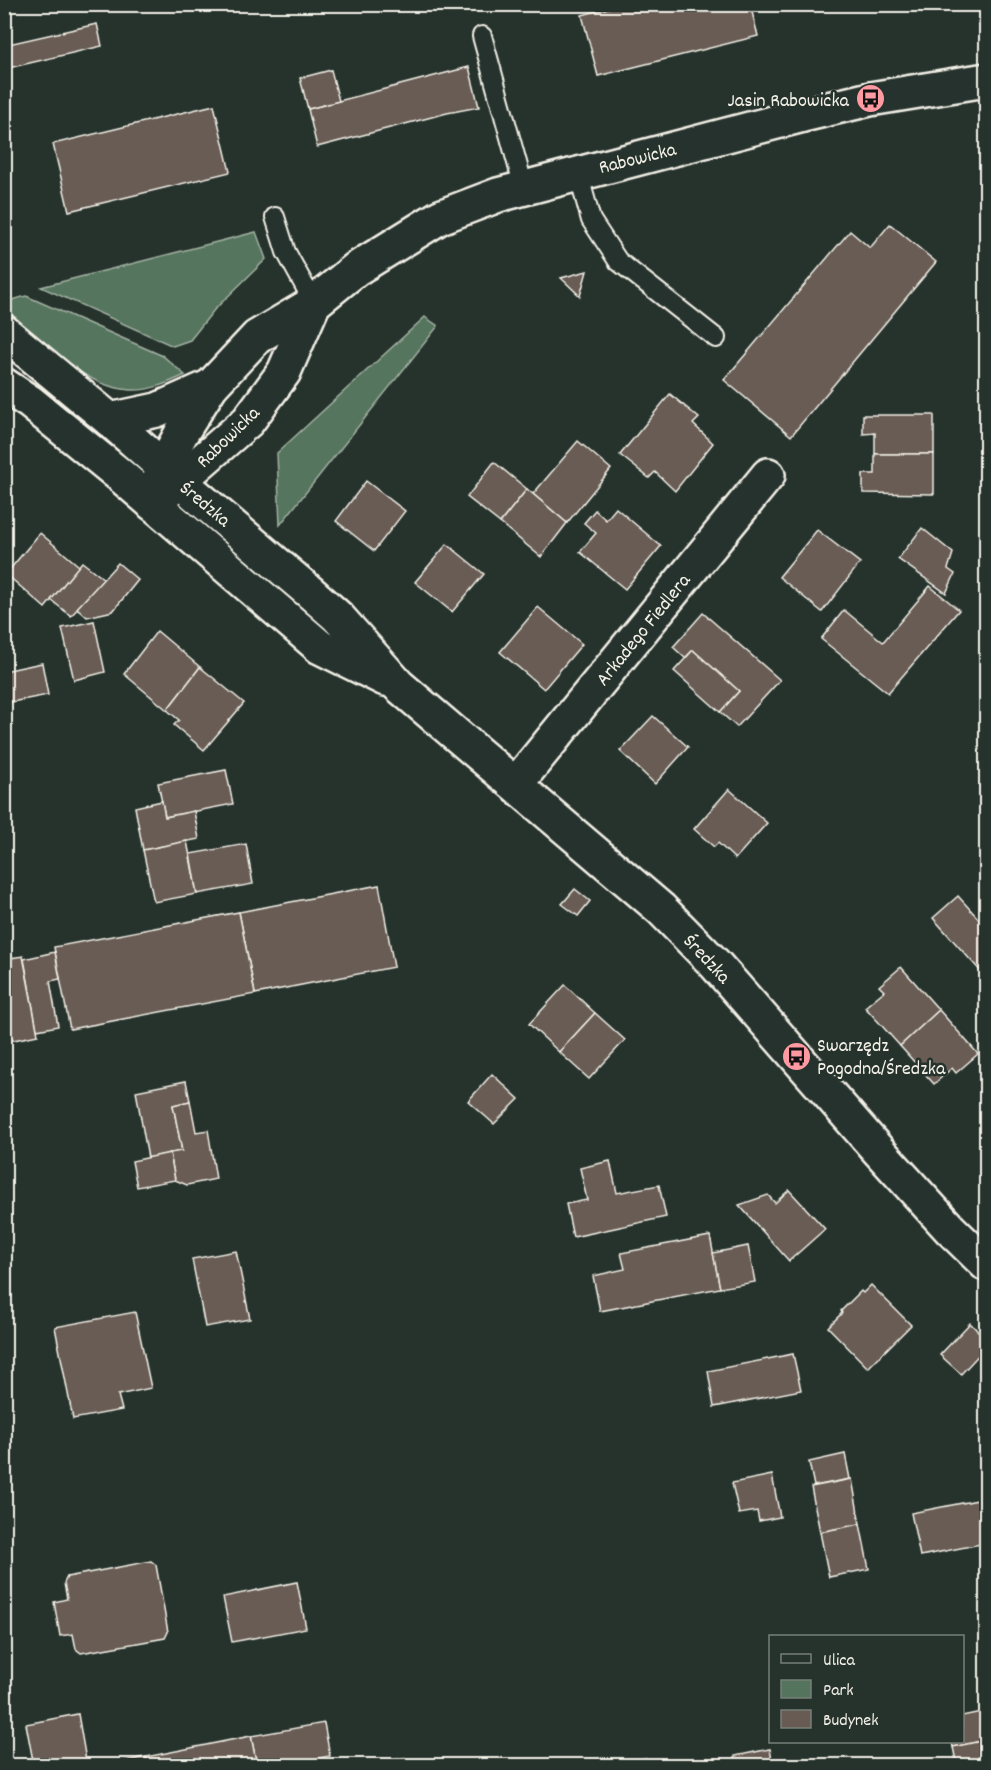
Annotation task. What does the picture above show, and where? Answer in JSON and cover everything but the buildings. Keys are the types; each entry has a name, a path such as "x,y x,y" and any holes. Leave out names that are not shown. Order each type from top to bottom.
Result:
{"street":[{"name":"Rabowicka","path":"153,504 171,474 211,386 257,338 314,303 356,269 440,217 498,195 578,173 859,102 987,80"},
{"name":"Rabowicka","path":"171,474 248,421 284,372 314,303"},
{"name":"Średzka","path":"4,333 110,420 338,617 398,685 661,909 715,964 950,1229 987,1264"},
{"name":"Średzka","path":"4,385 30,402 320,647 398,685"},
{"name":"Rabowicka","path":"110,420 157,410 211,386"},
{"name":"Arkadego Fiedlera","path":"516,784 768,475"}],"lane":[{"path":"482,36 524,188"},
{"path":"578,173 591,220 618,261 716,338"},
{"path":"275,217 286,252 314,303"}],"green space":[{"path":"256,232 266,259 214,310 190,340 173,346 41,287"},
{"path":"26,296 163,356 185,375 159,386 138,390 113,387 96,381 63,360 5,308 5,302"},
{"path":"425,317 438,326 280,525 277,453"}],"place":[{"name":"Jasin Rabowicka","path":"870,99"},
{"name":"Swarzędz Pogodna/Średzka","path":"796,1056"}]}
